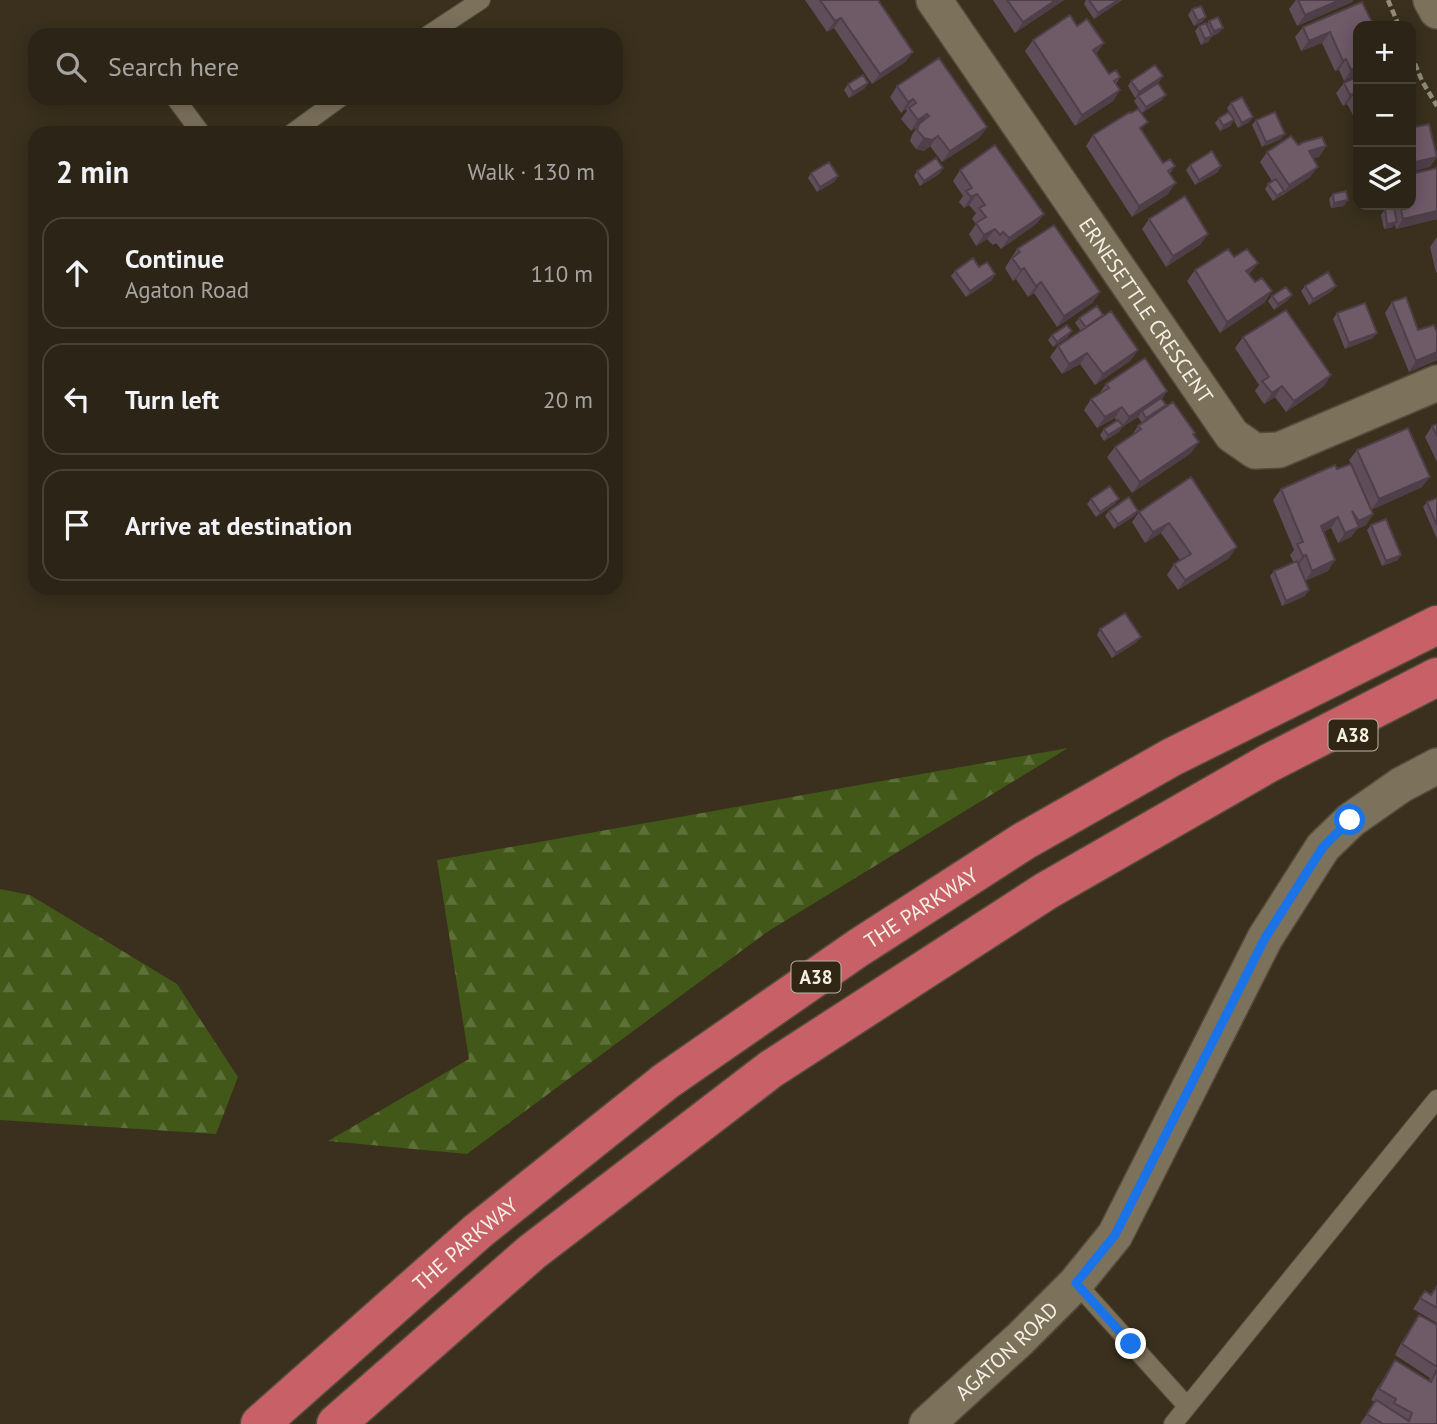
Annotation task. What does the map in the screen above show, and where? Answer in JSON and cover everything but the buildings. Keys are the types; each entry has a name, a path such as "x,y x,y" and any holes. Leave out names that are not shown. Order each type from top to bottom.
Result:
{"highway":[{"name":"THE PARKWAY","path":"260,1424 478,1231 656,1090 858,948 1024,841 1172,757 1437,625"},
{"name":"A38","path":"336,1424 532,1252 771,1069 1046,891 1269,763 1437,677"},
{"name":"A38","path":"1269,763 1437,706"}],"street":[{"name":"ERNESETTLE CRESCENT","path":"934,0 1232,435 1255,451 1279,450 1437,383"},
{"path":"1431,0 1437,11"},
{"name":"AGATON ROAD","path":"927,1424 1020,1339 1076,1283 1115,1235 1265,938 1323,847 1350,820 1401,785 1437,766"}],"lane":[{"path":"439,28 481,0"},
{"path":"180,105 196,126"},
{"path":"302,126 330,105"},
{"path":"1173,1424 1437,1099"},
{"path":"1076,1283 1186,1405"}],"path":[{"path":"1388,0 1397,21"},
{"path":"1416,66 1437,106"}],"green space":[{"path":"1068,748 767,932 467,1154 328,1141 469,1059 437,860"},
{"path":"0,889 30,895 177,984 238,1077 216,1134 0,1120"}],"route":[{"path":"1131,1344 1076,1283 1115,1235 1265,938 1323,847 1350,820"}]}
